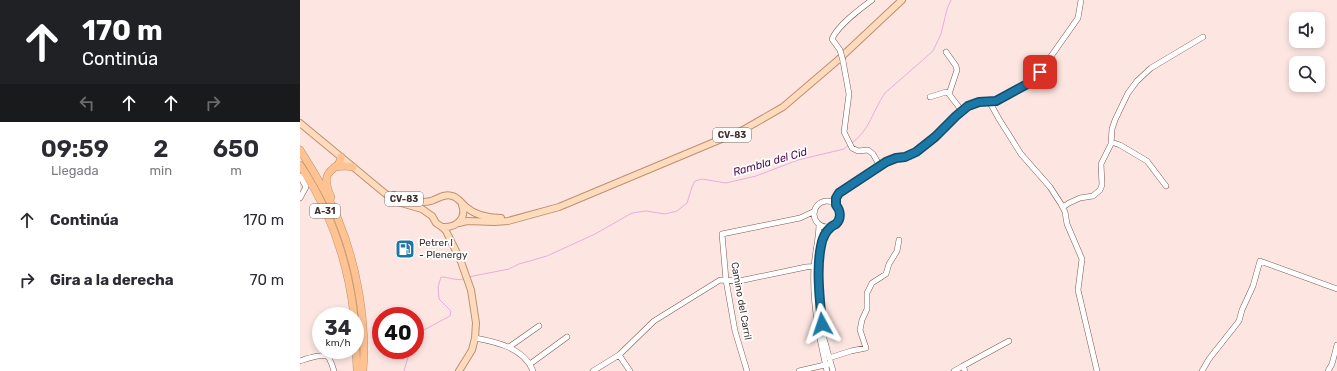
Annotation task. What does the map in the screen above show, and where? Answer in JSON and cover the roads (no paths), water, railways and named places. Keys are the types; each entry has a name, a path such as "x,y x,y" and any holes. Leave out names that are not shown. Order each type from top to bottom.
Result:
{"highway":[{"name":"A-31","path":"300,150 338,218 355,271 363,326 363,371"},
{"path":"338,218 326,180 327,176 340,162 341,157"},
{"name":"A-31","path":"300,165 322,204 339,244 349,283 353,307"},
{"path":"335,167 353,167"},
{"path":"354,371 356,359"},
{"path":"356,359 357,371"}],"main road":[{"name":"CV-83","path":"300,123 393,198 406,205 422,210 432,216 436,223 442,227 448,227 467,221 508,221 530,216 566,204 743,130 783,107 838,60 902,0"},
{"name":"CV-83","path":"374,183 394,195 418,202 429,201 450,195 459,199 467,208 488,218 530,216"},
{"name":"CV-83","path":"432,216 432,207 437,199"},
{"path":"455,250 453,234 464,213 462,203"},
{"path":"442,227 460,259 470,290 476,323 475,338 472,350 459,371"}],"street":[{"path":"872,0 848,20 834,34 832,39 840,50 849,94 844,132 852,148 858,151 868,150 880,166"},
{"path":"833,203 839,193 844,189 886,162 896,158 905,157 916,152 935,137 968,106 989,101 996,101 1029,83 1040,72 1078,18 1081,0"},
{"path":"1062,207 1080,198 1093,196 1100,190 1102,185 1101,164 1111,144 1112,129 1115,120 1128,93 1137,81 1151,68 1203,37"},
{"path":"946,52 956,66 957,70 949,94"},
{"path":"930,97 946,92 962,111"},
{"path":"989,101 999,120 1021,154 1050,186 1062,207 1067,224 1082,259 1078,290 1098,371"},
{"path":"1111,142 1120,145 1147,161 1166,186"},
{"path":"300,176 306,187 300,198"},
{"path":"800,218 815,211 820,204 827,202 833,203 839,209 839,220 831,227 822,242 817,266"},
{"path":"815,211 818,222 815,304 819,337 832,371"},
{"path":"800,218 811,218 825,227 831,227"},
{"name":"Camino del Carril","path":"747,371 735,332 726,280 722,234 800,218"},
{"path":"799,371 829,362 851,351 866,348 860,330 867,308 867,293 872,283 886,274 889,264 897,251 899,240"},
{"path":"1202,371 1209,359 1239,320 1253,286 1260,261 1337,289"},
{"path":"593,371 618,355 654,321 720,280 739,281 817,266"},
{"path":"508,347 539,326"},
{"path":"475,338 501,343 521,355 530,364 533,371"},
{"path":"530,364 567,338"},
{"path":"954,371 964,369 1009,341"},
{"path":"1328,371 1332,364 1337,344"},
{"path":"618,355 630,371"},
{"path":"300,361 317,356 327,356 334,371"},
{"path":"828,371 829,362"}],"waterway":[{"name":"Rambla del Cid","path":"852,143 867,126 885,93 933,51 941,34 947,9 951,0"},
{"name":"Rambla del Cid","path":"468,277 509,269 519,264 547,256 595,234 632,213 646,211 665,214 677,211 687,203 695,181 702,179 726,183 756,176 798,160 844,149 848,146"},
{"name":"Rambla del Cid","path":"424,330 450,316 451,311 439,299 438,287 441,277 457,280 463,279"},
{"name":"Rambla del Cid","path":"404,371 407,359"}],"place":[{"name":"Petrer I - Plenergy","path":"405,249"}]}
